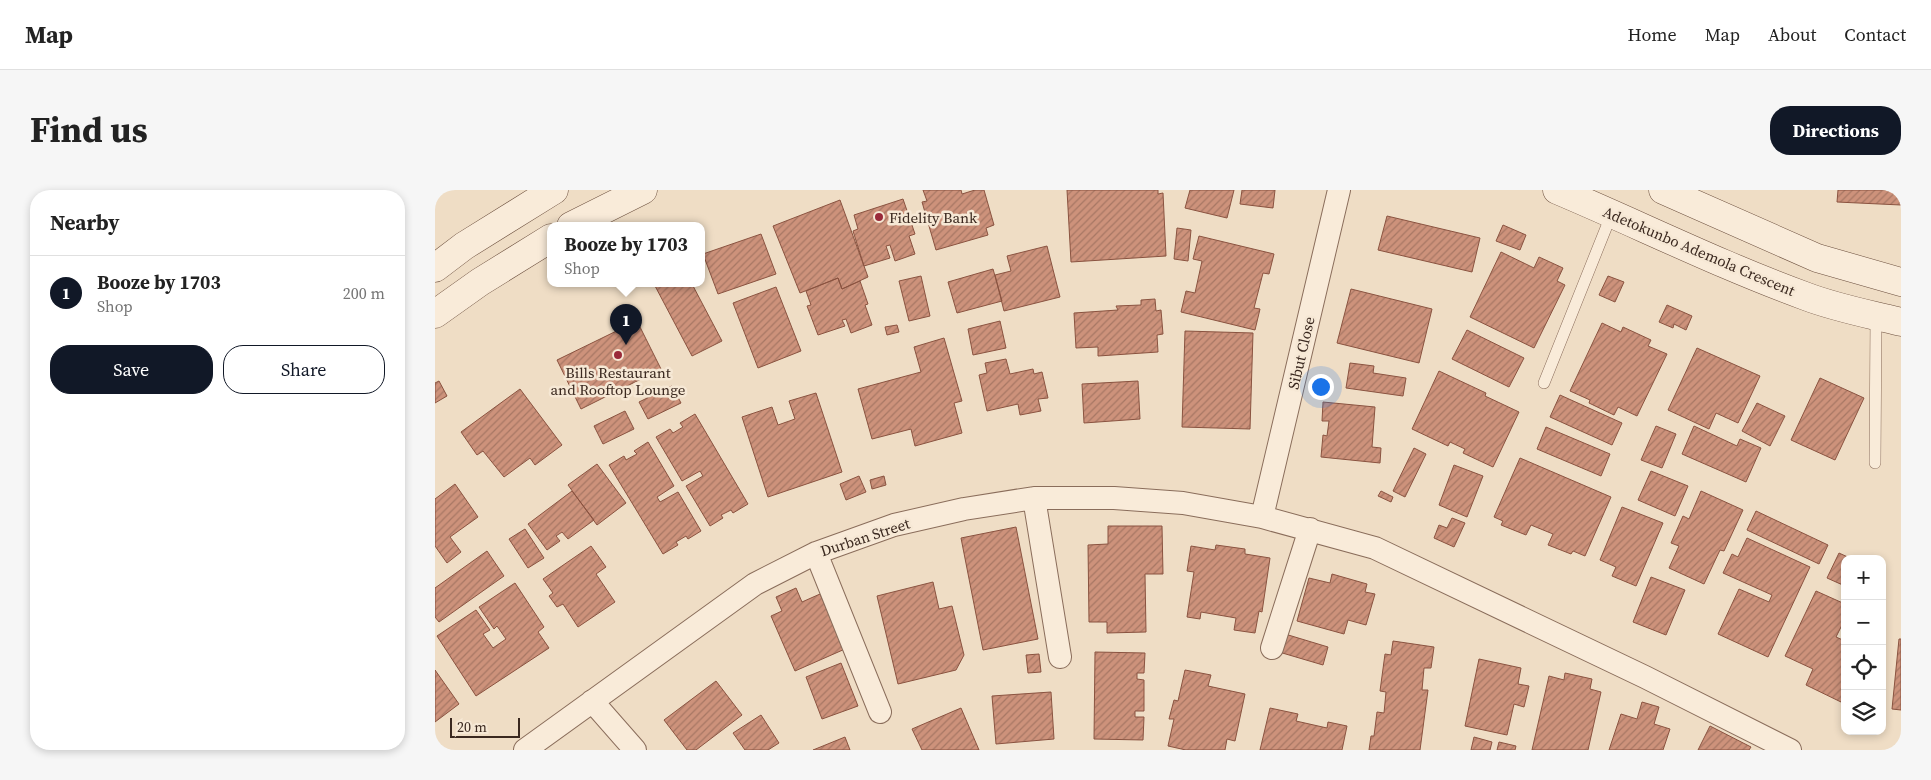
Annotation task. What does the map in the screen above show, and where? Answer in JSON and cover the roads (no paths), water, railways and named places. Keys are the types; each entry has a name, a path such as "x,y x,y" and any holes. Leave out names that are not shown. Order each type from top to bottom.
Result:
{"main road":[{"path":"435,268 464,246 554,190"},
{"path":"579,222 643,190"},
{"name":"Adetokunbo Ademola Crescent","path":"1557,190 1612,213 1722,264 1808,298 1889,319"},
{"path":"1663,190 1817,258 1901,282"},
{"path":"435,314 480,282 547,240"}],"street":[{"name":"Sibut Close","path":"1262,516 1339,190"},
{"name":"Durban Street","path":"525,750 755,584 816,553 894,525 964,509 1035,498 1124,498 1183,504 1262,516 1375,548 1645,677 1790,750"},
{"path":"1035,498 1060,657"},
{"path":"1272,648 1310,529"},
{"path":"816,553 880,712"},
{"path":"593,701 635,750"}],"lane":[{"path":"1544,383 1612,213"},
{"path":"1875,463 1889,319"}],"place":[{"name":"Fidelity Bank","path":"879,217"},
{"name":"Booze by 1703","path":"626,345"},
{"name":"Bills Restaurant and Rooftop Lounge","path":"618,355"}]}
